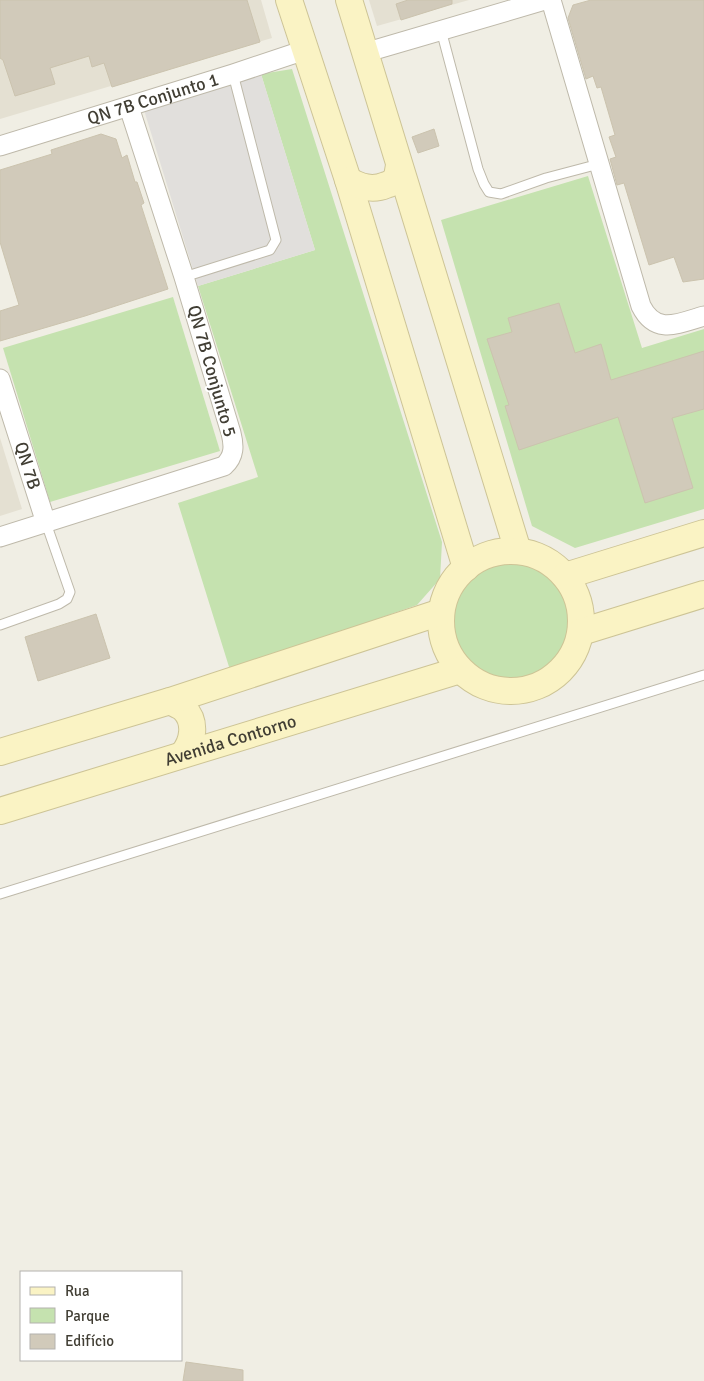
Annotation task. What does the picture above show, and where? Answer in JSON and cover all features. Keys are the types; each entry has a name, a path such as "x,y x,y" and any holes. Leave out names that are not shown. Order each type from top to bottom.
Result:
{"main road":[{"path":"289,0 348,180 466,568"},
{"path":"349,0 518,552"},
{"path":"348,180 358,186 369,189 380,188 396,179 399,166"},
{"path":"565,576 704,533"},
{"path":"518,552 536,556 552,564 565,576 580,603 581,632 574,653 560,671 543,684 522,691 499,690 478,684 460,670 446,650 442,635 441,612 445,595 454,580 466,568 490,554 518,552"},
{"path":"581,632 704,594"},
{"path":"0,752 170,701 441,612"},
{"name":"Avenida Contorno","path":"0,811 460,670"},
{"path":"170,701 188,713 192,727 192,740 183,754"}],"street":[{"path":"364,53 545,0"},
{"path":"551,0 641,306 652,322 663,326 670,326 704,316"},
{"name":"QN 7B Conjunto 1","path":"0,146 129,107 305,50"},
{"name":"QN 7B Conjunto 5","path":"0,537 224,466 230,460 233,444 231,432 184,277 129,107"},
{"name":"QN 7B","path":"0,380 46,523"}],"lane":[{"path":"440,30 478,169 489,192 501,194 546,178 599,164"},
{"path":"184,277 270,250 276,240 233,74"},
{"path":"0,624 60,604 66,600 70,592 46,523"},
{"path":"0,894 704,675"}],"shaded area":[{"path":"0,0 261,0 272,38 0,119"},
{"path":"369,0 469,0 377,26"},
{"path":"261,74 315,250 198,286 144,110"},
{"path":"0,438 22,509 0,516"}],"green space":[{"path":"292,69 442,542 440,579 417,605 230,670 178,503 258,477 198,286 315,250 261,74"},
{"path":"588,176 642,348 704,329 704,509 575,548 532,526 441,220"},
{"path":"173,297 220,451 50,502 3,348"},
{"path":"512,562 535,566 555,579 568,599 572,622 568,645 555,665 535,678 512,682 489,678 469,665 456,645 452,622 456,599 469,579 489,566"}],"building":[{"path":"0,0 247,0 260,42 112,87 104,63 92,67 89,56 50,68 55,84 15,96 3,60 0,58"},
{"path":"408,0 452,0 452,4 401,20 396,4"},
{"path":"591,0 704,0 704,279 683,282 674,257 649,265 624,183 617,185 610,159 616,157 609,137 615,135 601,87 597,88 593,76 586,79 568,18 573,5"},
{"path":"434,129 439,146 418,153 412,137"},
{"path":"101,134 116,139 122,158 127,155 144,203 141,205 168,289 0,341 0,311 19,305 0,242 0,170 52,154 51,150"},
{"path":"559,303 575,353 601,344 611,380 704,351 704,409 672,418 693,488 645,503 618,417 519,450 505,406 509,405 487,339 512,332 508,318"},
{"path":"96,614 110,658 38,681 25,637"},
{"path":"186,1362 243,1370 243,1381 183,1381"}]}
